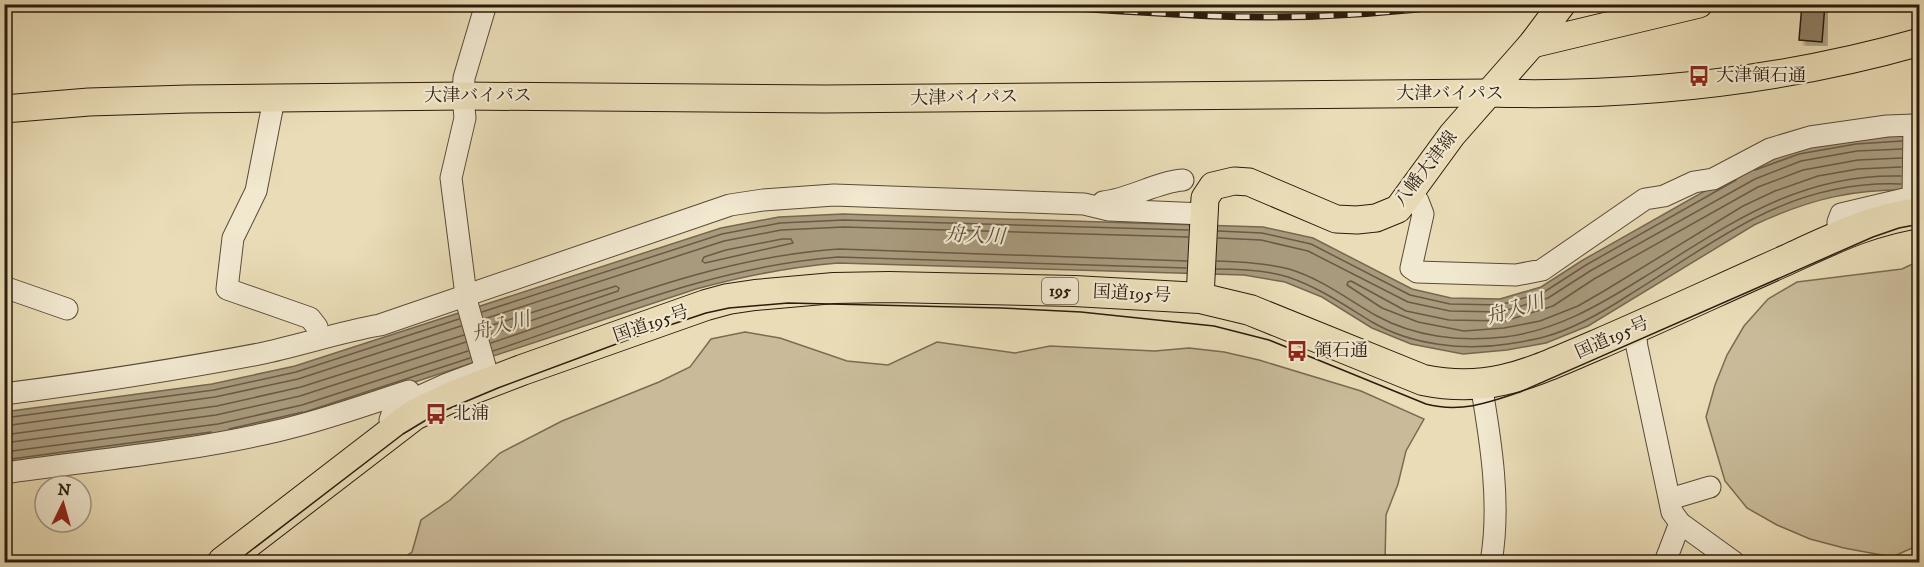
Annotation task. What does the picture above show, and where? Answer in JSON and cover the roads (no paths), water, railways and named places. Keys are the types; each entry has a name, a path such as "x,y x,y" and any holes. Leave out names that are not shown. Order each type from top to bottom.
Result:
{"highway":[{"name":"国道195号","path":"224,562 414,416 454,396 522,370 728,299 800,290 889,288 1074,291 1201,286 1250,310 1423,380 1443,384 1481,384 1526,375 1839,236 1887,219 1916,202"}],"main road":[{"name":"八幡大津線","path":"1201,286 1205,198 1213,186 1234,181 1250,182 1336,219 1376,218 1398,209 1452,135 1532,44 1562,4"},
{"path":"1532,44 1699,4"},
{"name":"大津バイパス","path":"4,109 89,102 463,96 825,99 1529,94 1641,91 1775,75 1875,55 1920,42"}],"street":[{"path":"276,349 295,333 381,314 447,293 451,283 449,210 452,178 465,118 464,78 486,4"},
{"path":"274,99 256,191 233,238 227,289 310,318 317,327"},
{"path":"1645,199 1664,196 1694,182 1713,179 1770,149 1810,137 1887,126 1916,127 1916,202"},
{"path":"1409,194 1418,201 1423,214 1412,268 1417,272 1516,275 1542,270 1645,199 1680,178 1711,166"},
{"path":"4,394 79,384 276,349 380,325 466,299 730,205 763,200 834,195 1084,204 1115,201 1173,181 1183,180"},
{"path":"396,430 390,420 394,408 482,371 485,363 466,299 452,185"},
{"path":"1084,204 1109,210 1204,216"},
{"path":"4,287 67,309"},
{"path":"1629,330 1636,339 1672,512 1680,523 1734,562"},
{"path":"4,473 207,445 277,431 327,418 485,363"},
{"path":"1481,384 1493,475 1494,543 1491,562"},
{"path":"1670,499 1710,487"},
{"path":"1665,562 1680,523"}],"water":[{"name":"舟入川","path":"1919,135 1919,190 1854,193 1795,208 1754,225 1588,326 1546,343 1507,350 1463,354 1411,344 1372,328 1322,297 1285,282 1244,275 838,263 767,273 696,289 306,418 220,437 5,466 4,412 212,384 295,366 721,228 779,217 843,214 1263,227 1313,238 1412,289 1451,298 1500,299 1541,287 1583,260 1749,166 1797,148 1856,138"}],"tram line":[{"path":"236,562 403,434 436,414 498,388 646,333 706,313 729,308 788,303 1001,308 1081,312 1214,326 1269,340 1426,404 1438,407 1462,407 1474,406 1520,392 1873,237 1920,224"}],"railway":[{"path":"1012,4 1244,17 1336,15 1460,4"}],"place":[{"name":"大津領石通","path":"1699,76"},
{"name":"領石通","path":"1297,351"},
{"name":"北浦","path":"436,414"}]}
